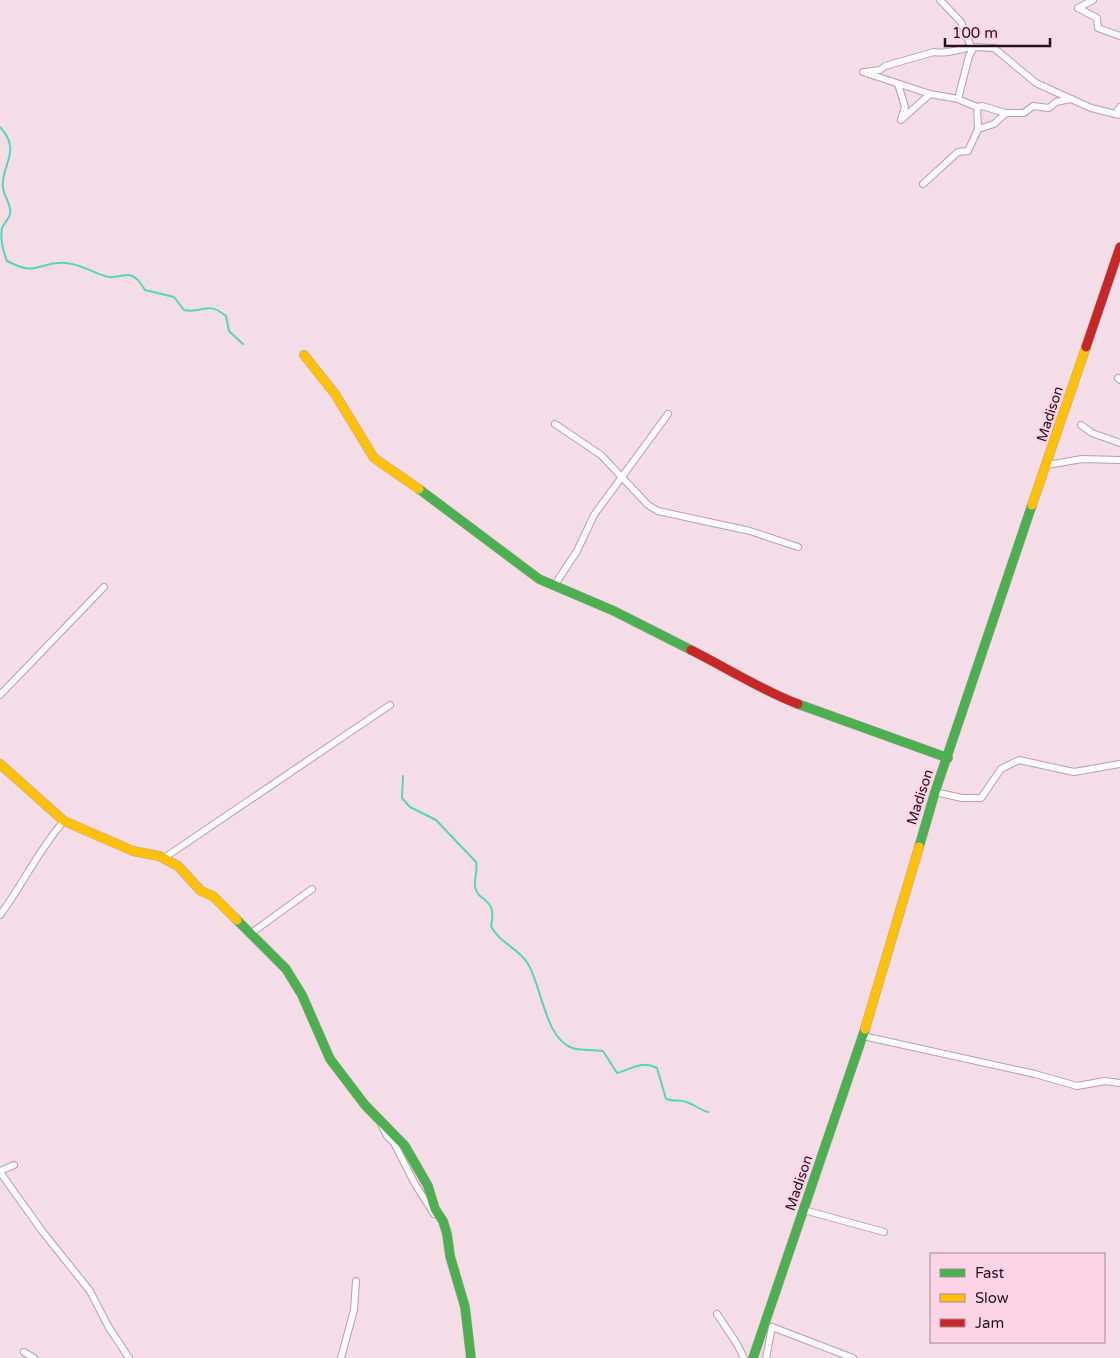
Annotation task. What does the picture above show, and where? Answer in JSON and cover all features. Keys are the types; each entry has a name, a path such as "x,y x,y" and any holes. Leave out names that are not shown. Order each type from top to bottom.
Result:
{"street":[{"path":"940,0 961,22 973,47 958,99"},
{"path":"1093,0 1078,8 1097,18 1098,28 1120,36"},
{"path":"1071,99 1056,102 1049,108 1033,106 1024,113 1006,114 982,106 977,107 958,99 930,94 863,72 880,70 885,66 934,52 942,54 956,49 973,47 994,48 1036,83 1091,108 1118,114 1120,107"},
{"path":"898,84 905,108 901,120 930,94"},
{"path":"923,184 958,152 968,151 978,129 977,107"},
{"path":"978,129 994,124 1006,114"},
{"name":"Madison","path":"753,1358 863,1036 935,792 948,758 1003,586 1047,465 1120,247"},
{"path":"304,356 335,394 374,458 431,497 539,579 614,611 744,678 771,694 796,705 833,715 870,731 948,758"},
{"path":"554,586 577,551 594,515 668,414"},
{"path":"555,424 601,455 648,504 658,511 750,531 798,547"},
{"path":"1081,425 1092,433 1120,443"},
{"path":"1047,465 1082,459 1120,460"},
{"path":"0,694 104,587"},
{"path":"164,858 390,705"},
{"path":"935,792 962,798 981,798 1001,769 1019,760 1074,772 1120,764"},
{"path":"0,764 64,820 133,851 164,858 178,866 201,890 213,896 286,969 302,995 330,1059 378,1118 405,1146 428,1186 434,1209 444,1227 459,1293 465,1307 471,1358"},
{"path":"0,915 17,891 46,841 64,820"},
{"path":"250,934 312,888"},
{"path":"863,1036 1035,1074 1077,1086 1105,1081 1120,1083"},
{"path":"14,1165 0,1171 42,1231 90,1291 108,1326 129,1358"},
{"path":"804,1210 884,1232"},
{"path":"342,1358 354,1310 356,1281"},
{"path":"717,1314 744,1358"},
{"path":"766,1358 772,1327 853,1358"},
{"path":"24,1352 34,1358"}],"waterway":[{"path":"0,127 10,144 9,158 3,180 3,188 10,211 1,232 2,245 7,261 32,269 49,264 66,263 77,265 109,277 126,275 134,277 145,290 174,297 184,310 191,311 209,308 219,311 226,316 229,331 243,344"},
{"path":"403,776 402,798 410,807 436,820 476,862 475,886 479,895 492,909 491,926 499,937 520,954 528,964 550,1023 563,1042 576,1049 603,1051 617,1073 642,1065 657,1068 666,1099 684,1101 708,1112"}],"traffic: fast":[{"path":"419,489 539,579 614,611 691,650"},
{"path":"919,847 935,792 1032,505"},
{"path":"798,704 948,758"},
{"path":"237,920 286,969 302,995 330,1059 365,1105 405,1146 428,1186 435,1209 443,1221 447,1234 450,1256 465,1307 471,1358"},
{"path":"753,1358 865,1029"}],"traffic: slow":[{"path":"1032,505 1086,347"},
{"path":"304,355 335,394 374,458 419,489"},
{"path":"0,764 64,821 133,851 159,856 178,866 201,891 213,896 237,920"},
{"path":"865,1029 919,847"}],"traffic: jam":[{"path":"1086,347 1120,247"},
{"path":"691,650 757,686 798,704"}]}
